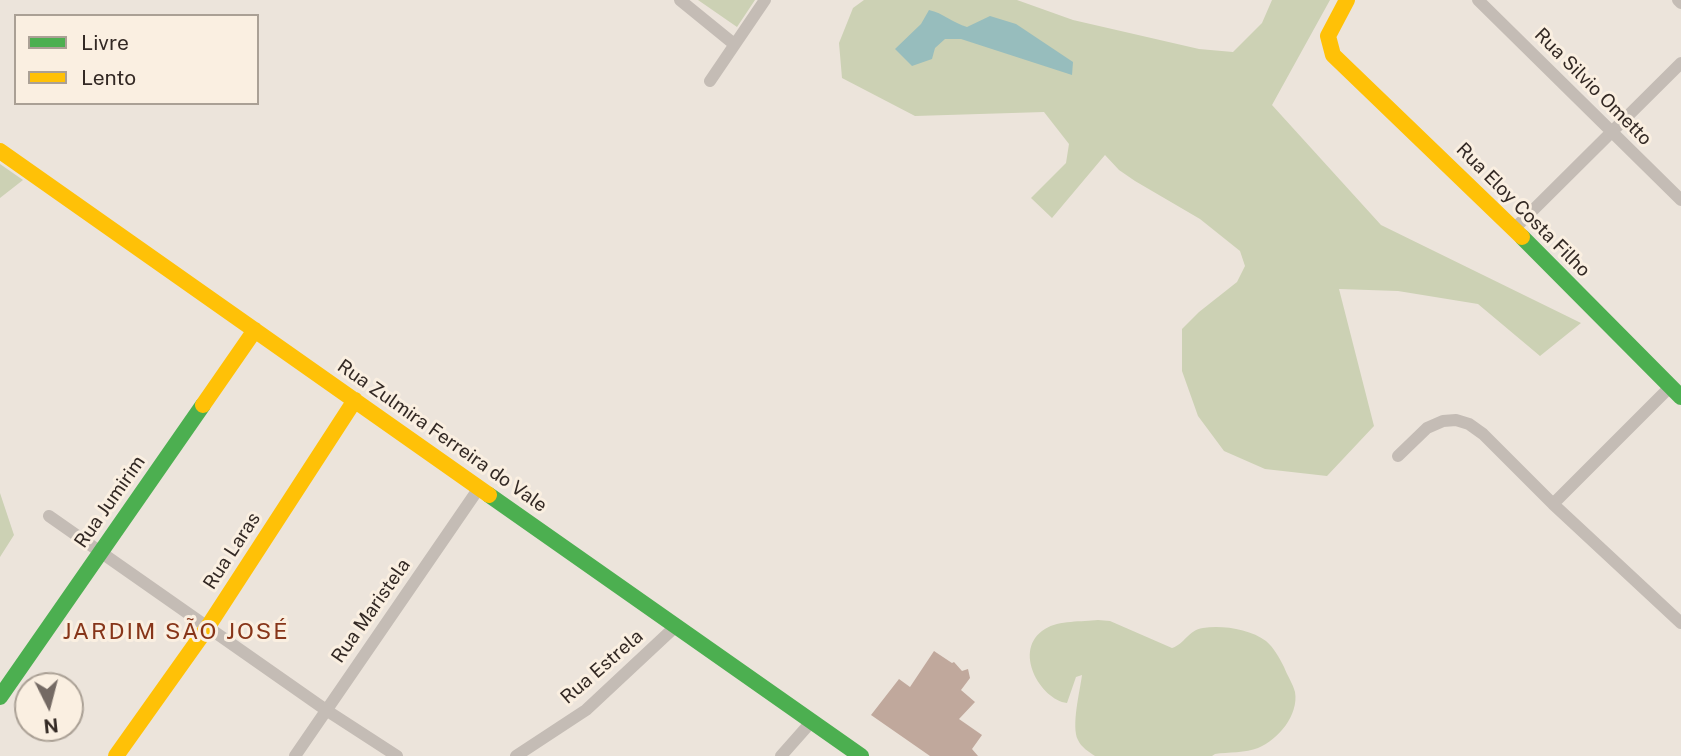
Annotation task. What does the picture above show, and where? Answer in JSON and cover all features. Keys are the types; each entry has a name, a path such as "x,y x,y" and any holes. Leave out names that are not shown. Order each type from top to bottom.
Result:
{"street":[{"path":"680,0 734,44"},
{"path":"710,81 765,0"},
{"name":"Rua Eloy Costa Filho","path":"1347,0 1328,36 1333,54 1514,229 1676,392"},
{"name":"Rua Silvio Ometto","path":"1478,0 1681,200"},
{"path":"1514,229 1681,63"},
{"name":"Rua Zulmira Ferreira do Vale","path":"0,151 861,756"},
{"name":"Rua Jumirim","path":"0,697 255,330"},
{"path":"1553,503 1676,392"},
{"name":"Rua Laras","path":"116,756 207,628 355,400"},
{"path":"1398,456 1427,428 1443,421 1456,420 1469,424 1483,434 1681,623"},
{"name":"Rua Maristela","path":"295,756 480,488"},
{"path":"48,516 326,710 397,756"},
{"name":"Rua Estrela","path":"516,756 586,709 676,626"},
{"path":"781,756 812,721"}],"green space":[{"path":"698,0 755,0 737,27"},
{"path":"864,0 1017,0 1073,20 1199,49 1233,52 1262,23 1272,0 1330,0 1272,105 1381,225 1581,323 1540,356 1478,304 1398,291 1339,289 1374,426 1327,476 1265,469 1224,451 1198,416 1182,371 1182,329 1237,282 1245,266 1240,251 1200,219 1119,170 1105,155 1052,218 1031,198 1066,163 1069,144 1044,112 915,116 842,78 839,43 853,8"},
{"path":"0,164 23,180 0,198"},
{"path":"0,493 14,535 0,557"},
{"path":"1110,621 1172,648 1194,631 1203,628 1219,627 1252,633 1269,644 1276,653 1294,689 1294,709 1286,726 1273,739 1248,751 1212,756 1095,756 1081,745 1076,734 1082,675 1076,677 1067,703 1057,700 1033,673 1030,649 1035,638 1051,626"}],"water":[{"path":"929,10 967,27 990,16 1016,24 1073,62 1072,75 961,39 945,39 935,48 932,59 912,66 895,49 921,24"}],"building":[{"path":"934,651 954,662 962,671 968,669 970,678 961,690 975,702 959,719 982,735 972,749 978,756 930,756 871,715 899,679 910,687"}],"traffic: fast":[{"path":"1522,237 1681,397"},
{"path":"0,697 203,405"},
{"path":"489,495 861,756"}],"traffic: slow":[{"path":"1347,0 1328,36 1333,55 1522,237"},
{"path":"0,151 489,495"},
{"path":"203,405 255,330"},
{"path":"116,756 207,628 355,400"}],"district":[{"name":"JARDIM SÃO JOSÉ","path":"176,632"}]}
